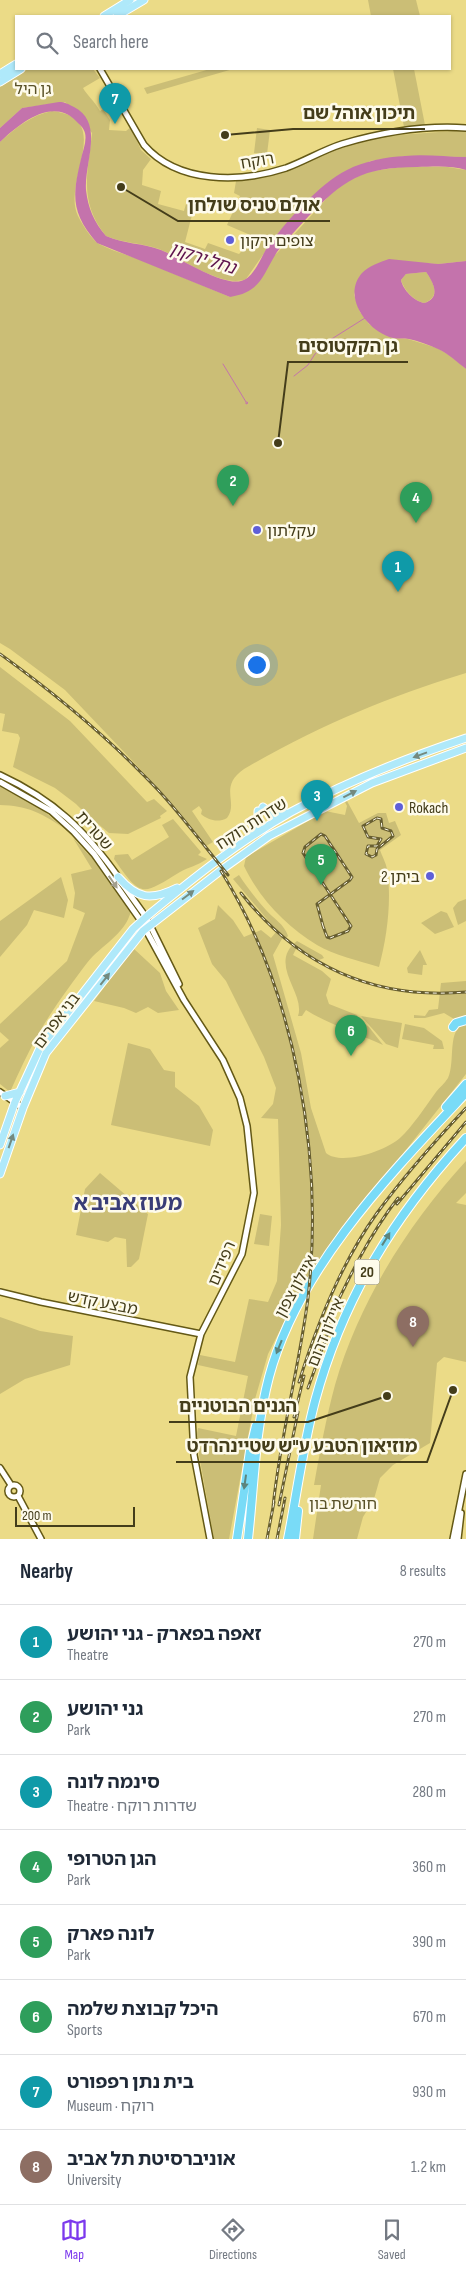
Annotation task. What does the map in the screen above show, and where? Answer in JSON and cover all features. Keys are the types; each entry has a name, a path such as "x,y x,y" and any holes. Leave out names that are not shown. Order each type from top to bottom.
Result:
{"highway":[{"path":"453,1027 456,1023 466,1020"},
{"name":"איילון צפון","path":"248,1539 260,1418 277,1351 307,1287 339,1240 465,1087"},
{"name":"איילון דרום","path":"288,1539 308,1429 320,1384 337,1337 371,1264 403,1212 466,1138"},
{"path":"237,1539 250,1451 260,1418"},
{"path":"295,1539 308,1429"}],"main road":[{"path":"106,15 130,0"},
{"path":"119,15 144,0"},
{"path":"0,74 15,65"},
{"path":"0,82 18,70"},
{"name":"שדרות רוקח","path":"143,919 190,880 251,837 291,812 382,769 466,738"},
{"name":"שדרות רוקח","path":"147,927 234,861 276,833 372,782 466,748"},
{"path":"251,837 258,824 261,809 272,815 291,812"},
{"path":"118,877 132,891 148,897 162,895 190,880"},
{"name":"בני אפרים","path":"0,1145 15,1102 40,1048 143,919"},
{"name":"בני אפרים","path":"0,1174 23,1108 46,1053 147,927"},
{"path":"3,1094 20,1092"}],"street":[{"name":"רוקח","path":"101,70 144,145 152,154 192,175 247,176 285,168 340,145 385,133 424,127 466,128"},
{"name":"שטרית","path":"0,775 40,796 66,816 88,838 118,877 147,927"},
{"name":"שטרית","path":"0,782 44,806 74,832 94,854 143,919"},
{"name":"רפידים","path":"147,927 188,1005 223,1060 240,1098 247,1126 254,1193 242,1254 201,1334 190,1377 191,1428 194,1455 210,1539"},
{"path":"3,1094 23,1108"},
{"name":"מבצע קדש","path":"0,1292 201,1334"},
{"path":"0,1468 11,1485"},
{"path":"458,1539 466,1474"},
{"path":"11,1485 17,1485 20,1488 18,1496 41,1539"},
{"path":"11,1485 8,1489 9,1494 18,1496"},
{"path":"453,1539 461,1507"}],"green space":[{"path":"368,0 416,0 420,15 371,15"},
{"name":"גן היל","path":"26,70 94,70 100,78 83,88 100,111 103,109 110,120 109,130 126,131 131,127 141,150 151,159 143,170 142,185 161,191 158,204 184,211 186,204 194,207 185,242 205,249 208,243 239,254 255,237 227,225 240,196 234,193 236,181 254,179 287,171 347,145 385,136 466,130 466,157 406,156 370,161 315,194 279,232 246,279 237,281 226,280 202,271 159,249 106,236 91,211 88,199 87,174 92,133 65,102 22,108 0,128 0,87"},
{"path":"207,70 230,70 147,94 144,88"},
{"path":"393,70 414,70 425,125 404,127"},
{"path":"52,111 71,116 81,125 84,138 83,153 76,186 75,202 78,216 93,239 108,248 230,297 278,252 338,186 367,172 401,167 448,167 466,170 466,261 438,264 405,262 360,276 354,295 360,312 369,324 393,338 408,339 437,348 451,356 466,369 466,673 408,692 352,714 299,739 244,769 232,782 230,788 231,806 227,818 217,821 207,818 201,814 202,810 199,806 192,811 213,842 206,846 145,774 65,690 0,643 0,142 31,119"},
{"path":"257,128 270,130 267,154 254,153"},
{"path":"426,272 433,285 434,293 433,297 424,303 417,300 404,288 401,280 406,274"},
{"path":"0,667 70,721 147,802 154,799 167,811 160,816 161,818 128,834 109,833 55,788 13,767 20,738 18,734 2,731 5,714 0,713"},
{"path":"0,784 36,804 62,827 47,817 33,811 0,805"},
{"path":"347,801 359,823 378,813 386,813 389,823 395,821 401,835 380,850 387,869 389,906 379,967 331,952 306,938 275,911 258,890 244,866 246,857 325,811 345,815 347,806 345,802"},
{"path":"173,819 201,852 198,855 207,859 150,889 137,887 114,859 115,855 128,854 132,860 169,837 162,825"},
{"path":"73,838 91,855 131,911 124,927 87,963 68,988 31,1047 10,1092 0,1084 0,1048 9,1040 0,1032 0,1024 67,961 85,913 73,908 75,893 71,874 92,869"},
{"path":"239,875 288,936 286,938 283,937 273,955 301,1053 311,1108 326,1153 333,1157 342,1158 363,1155 385,1148 400,1138 448,1078 456,1032 466,1024 466,1074 326,1251 304,1283 268,1354 255,1399 229,1539 214,1539 196,1438 198,1428 236,1436 248,1376 198,1365 200,1355 235,1362 249,1299 268,1302 277,1281 281,1225 278,1119 261,1118 273,1104 276,1088 264,1057 226,981 212,964 198,928 215,919 218,905 233,920 244,937 261,930 271,938 277,931 233,879"},
{"path":"61,877 68,900 64,918 34,910 27,925 0,957 0,921"},
{"path":"466,899 466,921 458,925 453,908 458,902"},
{"path":"441,911 447,913 454,927 435,934 421,923"},
{"path":"297,941 324,958 319,960 297,947 293,955 322,971 331,979 326,995 329,1004 357,1015 358,1019 369,1027 383,1045 334,1025 306,1010 302,1016 298,1016 297,998 286,969 286,959 289,950"},
{"path":"133,948 160,973 166,991 179,1010 158,1013 148,1007 136,1013 124,1008 94,1001"},
{"path":"420,950 427,965 423,965 422,975 408,973 407,968"},
{"path":"466,981 466,1017 454,1019 444,1013 425,1018 414,1018 414,1015 425,1016 429,1010 438,1009 441,983"},
{"path":"361,1016 402,1023 398,1048 386,1044"},
{"path":"405,1024 424,1028 442,1041 444,1049 433,1049 434,1045 402,1039"},
{"path":"128,1043 150,1049 164,1070 175,1072 175,1087 199,1106 213,1130 210,1146 111,1125"},
{"name":"חורשת בון","path":"466,1161 466,1193 456,1203 466,1205 466,1362 444,1357 437,1363 430,1443 393,1465 380,1478 374,1499 363,1517 357,1539 313,1539 321,1485 314,1485 323,1435 335,1385 357,1324 372,1294 405,1238 424,1211"},
{"path":"100,1173 148,1214 139,1259 131,1267 127,1267 126,1239 115,1237 108,1242 76,1235 85,1189"},
{"path":"260,1214 272,1216 269,1246 254,1244"},
{"path":"0,1317 40,1331 73,1336 70,1365 25,1379 0,1394"}],"shaded area":[{"path":"59,102 74,107 83,114 89,123 91,144 86,179 87,197 95,220 106,236 119,241 161,250 212,275 233,281 241,281 250,276 268,246 294,215 315,193 347,170 375,160 420,155 466,157 466,170 454,167 398,168 368,173 355,178 332,194 295,230 277,252 260,282 255,287 240,295 230,297 97,243 82,222 76,204 76,184 85,142 85,133 84,129 67,114 57,111 46,112 36,116 16,128 0,142 0,128 22,108"},
{"path":"389,259 438,264 466,261 466,369 438,349 423,343 393,338 384,334 375,329 360,312 354,292 356,282 362,273 375,264","holes":["426,272 434,294 433,298 424,303 416,300 404,288 401,280 406,274"]}],"waterway":[{"path":"294,376 308,365 315,354 330,340 365,318"},
{"path":"223,364 246,402"},
{"path":"247,402 248,403 246,404 246,403 247,402"}],"railway":[{"path":"0,654 42,685 102,735 140,771 185,821 228,875"},
{"path":"377,818 381,819 382,828 391,831 393,836 377,849 376,855 372,857 366,854 368,846 377,846 381,839 368,837 363,826 377,818"},
{"path":"323,926 317,904 350,880 352,877 325,836 321,834 305,847 303,853 351,926 348,931 330,938 327,937 323,926"},
{"path":"221,871 247,918 268,969 286,1022 299,1077 307,1133 312,1190 312,1245 308,1298 280,1455 273,1507"},
{"path":"241,893 263,919 287,940 313,959 340,973 369,983 400,990 432,993 466,992"},
{"path":"299,1382 331,1295 364,1232 409,1172 466,1108"},
{"path":"397,1204 466,1122"},
{"path":"323,1333 366,1246 398,1198"},
{"path":"308,1388 330,1327"},
{"path":"294,1417 304,1376"},
{"path":"279,1505 298,1412"},
{"path":"277,1539 285,1498"},
{"path":"267,1539 274,1502"}],"place":[{"name":"בית נתן רפפורט","path":"115,124"},
{"name":"תיכון אוהל שם","path":"225,135"},
{"name":"אולם טניס שולחן","path":"121,187"},
{"name":"צופים ירקון","path":"230,240"},
{"name":"גן הקקטוסים","path":"278,443"},
{"name":"גני יהושע","path":"233,506"},
{"name":"הגן הטרופי","path":"416,523"},
{"name":"עקלתון","path":"257,530"},
{"name":"זאפה בפארק - גני יהושע","path":"398,592"},
{"name":"Rokach","path":"399,807"},
{"name":"סינמה לונה","path":"317,821"},
{"name":"ביתן 2","path":"430,876"},
{"name":"לונה פארק","path":"321,885"},
{"name":"היכל קבוצת שלמה","path":"351,1056"},
{"name":"אוניברסיטת תל אביב","path":"413,1347"},
{"name":"מוזיאון הטבע ע\"ש שטיינהרדט","path":"453,1390"},
{"name":"הגנים הבוטניים","path":"387,1396"}],"district":[{"name":"מעוז אביב א","path":"128,1203"}],"water label":[{"name":"נחל ירקון","path":"203,258"}]}
